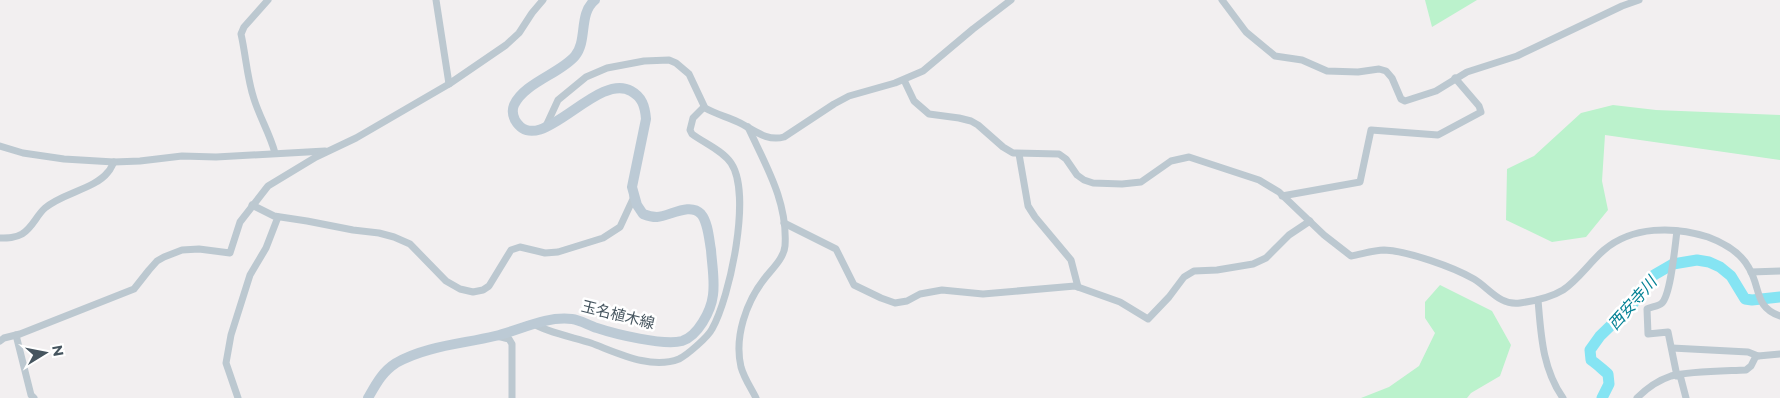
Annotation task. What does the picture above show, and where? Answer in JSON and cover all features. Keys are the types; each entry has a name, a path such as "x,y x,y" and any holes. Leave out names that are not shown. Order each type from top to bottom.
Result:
{"main road":[{"path":"594,0 587,9 581,47 574,57 524,92 513,106 513,116 518,126 524,129 545,129 601,92 613,88 626,88 641,98 645,108 646,119 632,187"},
{"name":"玉名植木線","path":"368,398 382,374 411,356 453,344 496,336 533,323 560,318 575,319 625,336 662,342 682,341 695,333 704,322 713,297 714,279 710,241 705,220 700,213 693,209 659,217 643,214 637,206 632,187"}],"street":[{"path":"268,0 244,27 241,34 254,101 272,140 276,154"},
{"path":"436,0 449,84"},
{"path":"0,341 134,289 157,262 182,250 210,249 230,253 240,222 268,186 449,84 519,33 543,0"},
{"path":"545,129 558,100 586,76 607,68 644,61 669,60 676,63 689,74 704,107 710,112 771,138 784,137 849,96 904,80 923,71 973,29 1012,0"},
{"path":"1222,0 1246,32 1275,56 1302,60 1327,71 1358,72 1379,69 1386,71 1392,78 1403,100 1410,100 1436,91 1467,72 1517,56 1621,3 1639,0"},
{"path":"1282,196 1360,182 1371,130 1438,135 1481,112 1479,106 1455,78"},
{"path":"904,80 914,101 929,114 978,125 1003,147 1013,153 1058,154 1066,159 1077,175 1084,180 1093,183 1110,184 1141,182 1171,161 1189,157 1259,180 1282,196 1351,256 1383,250 1397,251 1437,263 1475,279 1504,301 1517,303 1538,300 1556,294 1565,289 1604,250 1622,238 1646,231 1677,231 1708,238 1726,246 1743,258 1751,272 1765,309 1780,316"},
{"path":"533,323 654,363 677,360 683,357 712,330 730,278 740,214 740,195 736,173 730,162 722,154 692,134 690,130 693,118 704,107"},
{"path":"747,127 777,188 782,209 785,248 782,255 758,287 745,314 740,337 738,351 742,369 756,398"},
{"path":"0,146 23,153 64,159 114,162 182,156 226,156 328,151"},
{"path":"1019,154 1028,206 1071,260 1078,287"},
{"path":"0,238 10,238 26,232 45,208 59,199 96,182 108,172 114,162"},
{"path":"252,205 278,217 353,230 379,232 394,237 410,244 446,281 460,289 473,292 483,290 488,286 511,250 520,247 545,253 558,252 603,238 620,227 633,199 632,187"},
{"path":"238,398 226,363 231,335 250,275 266,248 278,217"},
{"path":"784,224 836,249 854,285 895,303 907,302 920,294 942,290 983,294 1075,286 1120,302 1148,319 1169,297 1184,277 1194,271 1218,270 1253,264 1266,258 1289,235 1310,221"},
{"path":"1677,231 1671,272 1665,296 1662,303 1647,309 1648,334 1668,332 1678,376 1686,398"},
{"path":"1751,272 1780,271"},
{"path":"1538,300 1542,348 1557,390 1563,398"},
{"path":"16,334 34,398"},
{"path":"496,336 509,339 512,344 512,398"},
{"path":"1672,348 1748,352 1758,356 1780,354"},
{"path":"1637,398 1657,383 1671,376 1746,370 1751,366 1756,356 1758,356"}],"green space":[{"path":"1425,0 1477,0 1432,27"},
{"path":"1613,105 1656,110 1780,115 1780,160 1605,135 1602,181 1608,210 1586,237 1552,242 1506,220 1507,169 1534,156 1581,113"},
{"path":"1440,285 1492,311 1511,345 1500,376 1471,393 1467,398 1361,398 1389,387 1419,366 1435,333 1425,318 1425,302"}],"waterway":[{"name":"西安寺川","path":"1602,398 1609,384 1608,374 1591,360 1590,350 1600,336 1633,304 1639,291 1645,287 1649,280 1673,264 1697,260 1709,262 1720,267 1731,276 1745,299 1780,297"}]}
